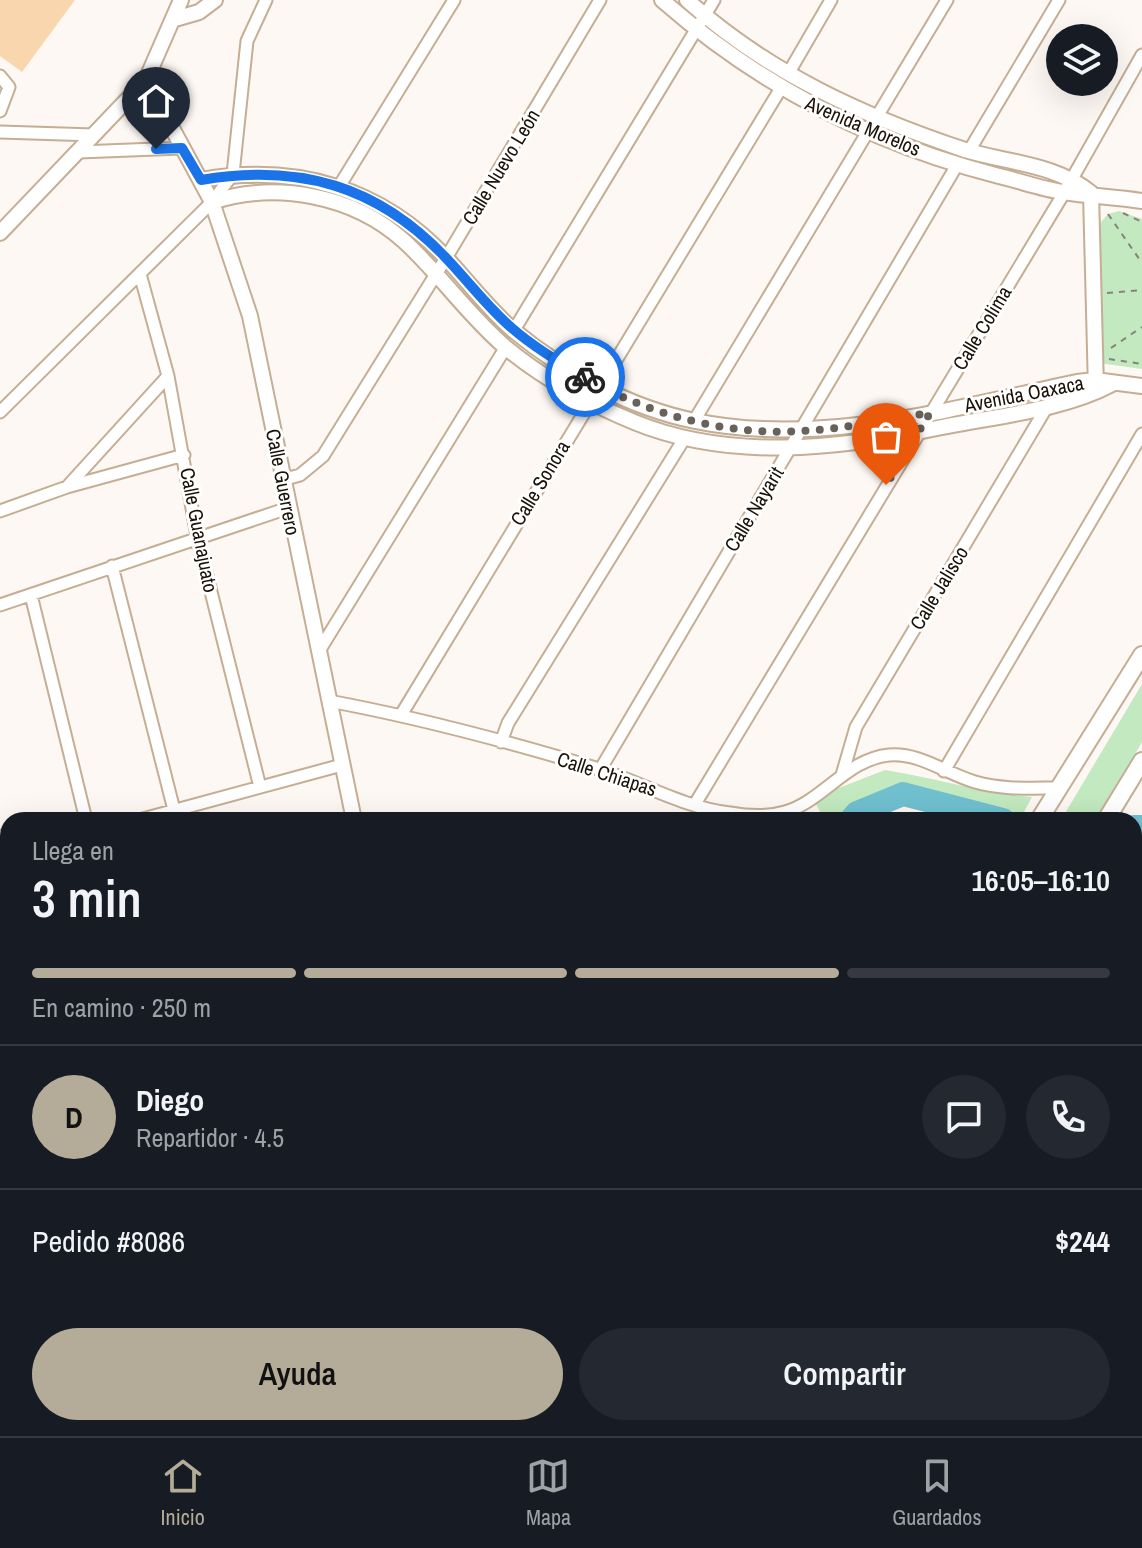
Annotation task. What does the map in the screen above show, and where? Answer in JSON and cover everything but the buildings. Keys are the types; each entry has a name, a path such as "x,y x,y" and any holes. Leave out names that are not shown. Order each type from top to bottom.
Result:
{"main road":[{"path":"1044,812 1142,655"},
{"path":"1112,812 1139,771"}],"street":[{"path":"0,233 146,80 181,0"},
{"path":"175,19 199,12 215,0"},
{"path":"0,412 212,202 233,174 247,41 266,0"},
{"path":"340,185 454,0"},
{"name":"Calle Nuevo León","path":"282,480 300,475 323,456 437,274 600,0"},
{"name":"Avenida Morelos","path":"662,0 696,30 781,88 957,165 1064,193 1091,193 1142,201"},
{"name":"Avenida Morelos","path":"687,0 746,48 871,125 1072,177 1091,193"},
{"path":"514,330 714,0"},
{"path":"788,74 831,0"},
{"path":"694,421 947,0"},
{"path":"969,151 1059,0"},
{"name":"Calle Colima","path":"695,804 1064,193 1142,55"},
{"path":"0,76 9,87 0,111"},
{"name":"Calle Guerrero","path":"146,80 212,202 250,316 352,812"},
{"name":"Calle Sonora","path":"401,715 781,88"},
{"path":"0,132 94,135"},
{"path":"79,152 182,148"},
{"name":"Calle Nayarit","path":"600,770 957,165"},
{"name":"Avenida Oaxaca","path":"201,180 233,174 304,178 340,185 376,201 410,223 514,330 599,386 643,406 694,421 800,432 1096,386 1142,386"},
{"name":"Avenida Oaxaca","path":"212,202 238,194 269,191 333,202 370,218 402,239 437,274 467,312 506,347 589,401 684,439 790,448 918,432 1049,405 1096,386"},
{"path":"1091,193 1096,386"},
{"name":"Calle Guanajuato","path":"140,274 168,376 197,536 260,787"},
{"path":"319,651 506,347"},
{"path":"67,487 168,376"},
{"name":"Calle Jalisco","path":"842,775 856,727 1049,405"},
{"path":"944,771 1142,434"},
{"path":"501,742 508,723 684,439"},
{"path":"0,511 67,487 184,455"},
{"path":"0,605 197,536 288,508"},
{"path":"112,566 174,810"},
{"path":"31,595 84,812"},
{"name":"Calle Chiapas","path":"329,701 401,715 501,742 600,770 723,812"},
{"name":"Calle Chiapas","path":"785,812 808,802 842,775 868,760 891,755 913,757 944,771 999,787 1059,788"},
{"path":"167,812 342,765"}],"path":[{"path":"1142,222 1119,211 1108,214 1142,263"},
{"path":"1096,358 1142,364"}],"green space":[{"path":"1119,211 1142,219 1142,369 1092,362 1101,222 1108,214"},
{"path":"1142,684 1142,742 1102,812 1066,812"},
{"path":"885,770 1032,797 1024,812 1006,812 898,786 859,802 849,812 820,812 816,804 826,793"}],"waterway":[{"path":"859,812 903,794 972,812"}],"way so far":[{"path":"585,377 643,406 694,421 746,428 800,432 930,413 886,485"}],"route":[{"path":"156,149 182,148 201,180 233,174 304,178 340,185 376,201 410,223 514,330 553,359 585,377"}]}
